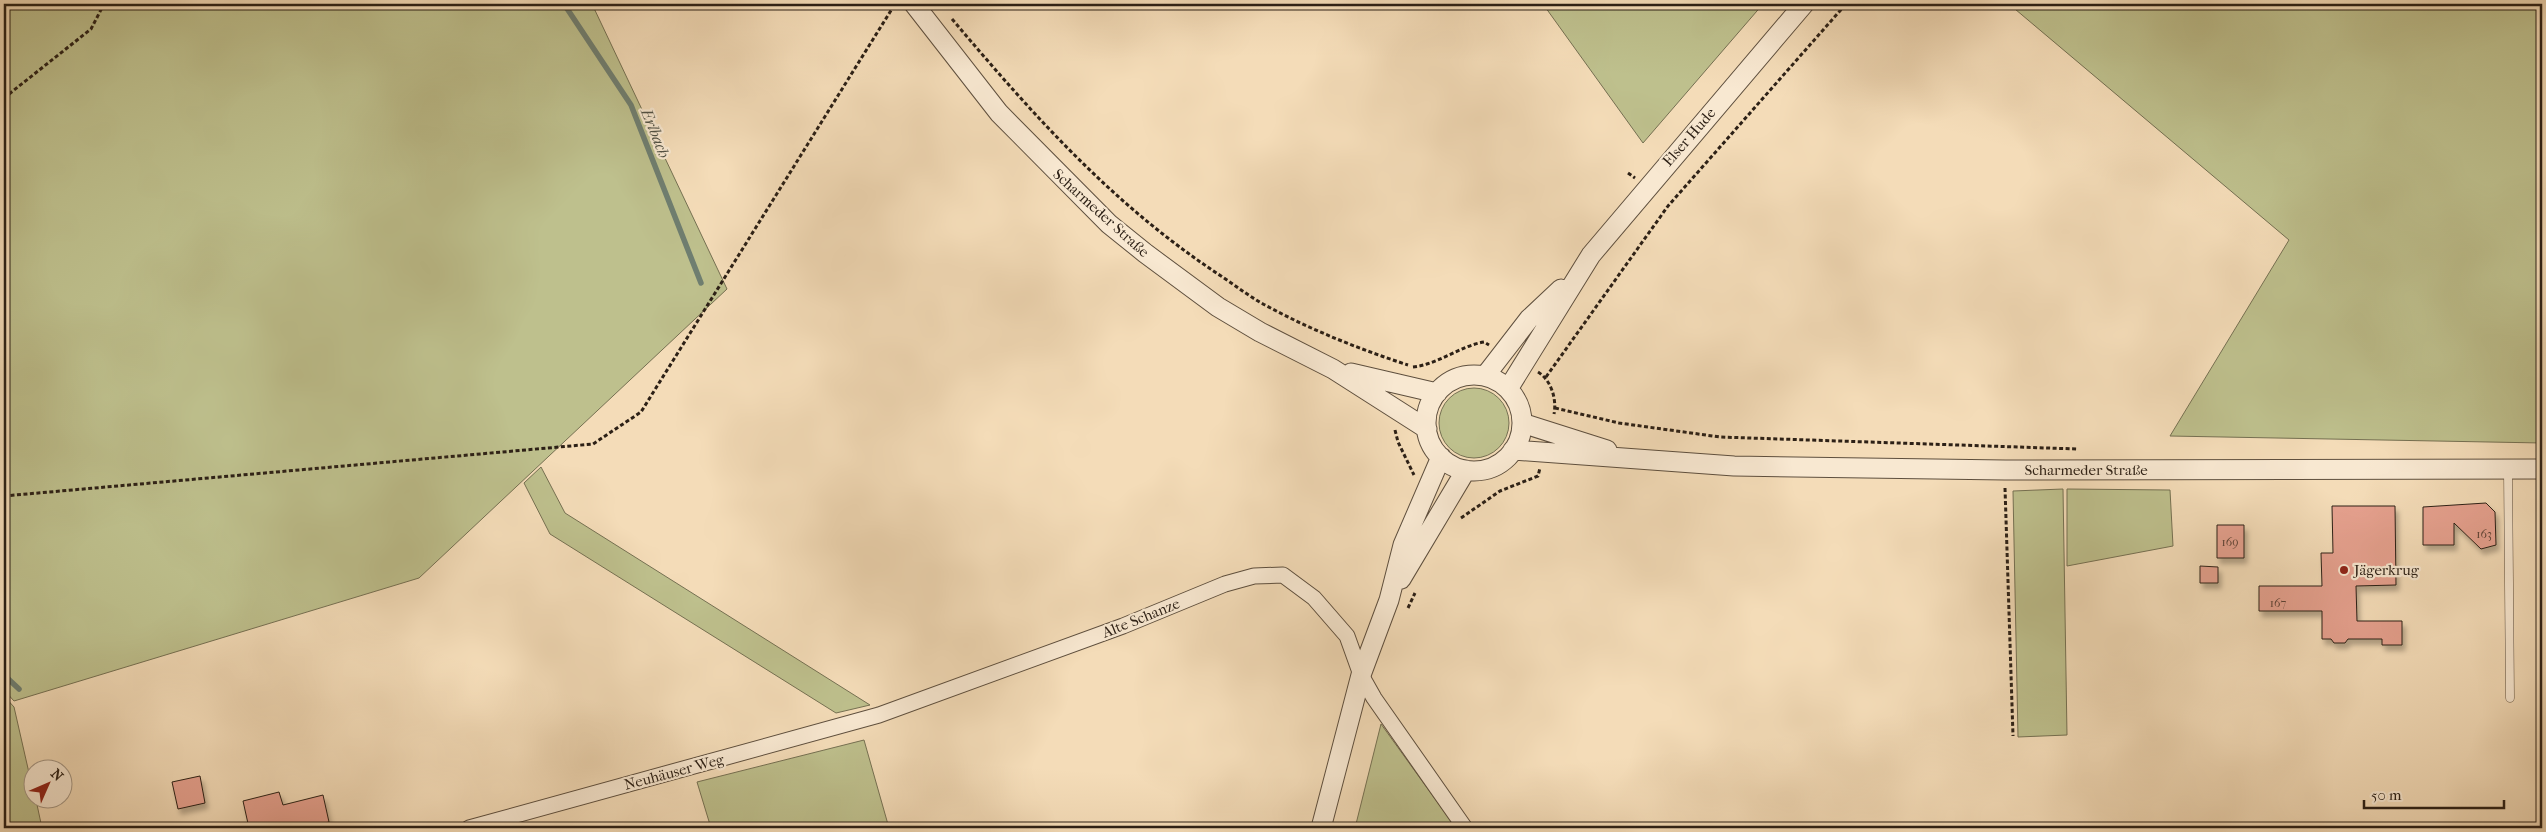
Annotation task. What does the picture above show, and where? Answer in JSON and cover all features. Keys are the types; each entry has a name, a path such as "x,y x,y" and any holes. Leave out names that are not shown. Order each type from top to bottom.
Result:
{"street":[{"name":"Scharmeder Straße","path":"914,4 999,113 1109,224 1144,253 1218,307 1260,332 1333,369 1427,429"},
{"name":"Elser Hude","path":"1485,376 1529,319 1578,272 1646,188 1804,4"},
{"name":"Elser Hude","path":"1508,388 1578,272"},
{"name":"Scharmeder Straße","path":"1333,369 1437,393"},
{"path":"1464,376 1485,376 1508,388 1518,405 1522,424 1520,438 1514,450 1492,467 1477,471 1466,470 1448,463 1441,457 1434,449 1427,429 1428,410 1437,393 1444,385 1464,376"},
{"name":"Scharmeder Straße","path":"1522,424 1630,458"},
{"name":"Scharmeder Straße","path":"1514,450 1734,466 2005,470 2542,469"},
{"path":"1321,828 1361,675 1389,600 1403,545 1430,487 1441,457"},
{"path":"1389,600 1466,470"},
{"name":"Alte Schanze","path":"879,715 1123,626 1225,584 1254,576 1283,575 1314,598 1347,636 1361,675 1374,698 1465,828"},
{"name":"Neuhäuser Weg","path":"469,828 879,715"}],"lane":[{"path":"2508,469 2510,698"}],"path":[{"path":"4,98 91,29 104,4"},
{"path":"4,496 593,444 641,412 895,4"},
{"path":"1846,4 1668,206 1546,377 1550,385 1555,408 1619,423 1720,437 2078,450"},
{"path":"945,11 1015,93 1111,192 1186,253 1264,305 1352,347 1414,368 1444,359 1474,343 1484,342"},
{"path":"1406,387 1414,368"},
{"path":"1399,410 1395,432 1398,442 1416,480 1430,487"},
{"path":"2005,470 2013,736"},
{"path":"1450,495 1475,507"}],"green space":[{"path":"4,4 592,4 727,289 419,578 14,701 4,690"},
{"path":"1543,4 1763,4 1643,143"},
{"path":"2009,4 2542,4 2542,443 2170,436 2289,240"},
{"path":"1474,388 1493,394 1503,404 1509,423 1503,442 1493,452 1474,458 1455,452 1445,442 1439,423 1445,404 1455,394"},
{"path":"541,467 565,513 870,705 836,713 550,534 524,483"},
{"path":"2063,489 2067,735 2018,737 2013,491"},
{"path":"2067,489 2170,490 2173,546 2067,566"},
{"path":"4,696 14,707 26,760 22,760 22,810 38,810 42,828 4,828"},
{"path":"1381,724 1456,828 1355,828"},
{"path":"864,740 889,828 711,828 697,782"}],"building":[{"path":"2486,503 2495,512 2496,545 2481,549 2454,523 2454,545 2423,545 2423,507"},
{"name":"Jägerkrug","path":"2332,506 2395,506 2396,585 2356,586 2357,621 2402,621 2402,645 2382,645 2382,639 2348,639 2345,643 2334,643 2331,639 2322,639 2322,611 2259,611 2259,586 2322,586 2321,553 2333,553"},
{"path":"2217,525 2244,525 2244,558 2217,558"},
{"path":"2200,566 2218,567 2218,583 2200,583"},
{"path":"200,776 205,803 178,809 172,782"},
{"path":"279,792 283,805 323,795 329,822 312,826 313,828 249,828 243,801"}],"waterway":[{"name":"Erlbach","path":"564,4 631,105 701,283"},
{"path":"4,675 19,689"}],"place":[{"name":"Jägerkrug","path":"2344,570"}]}
